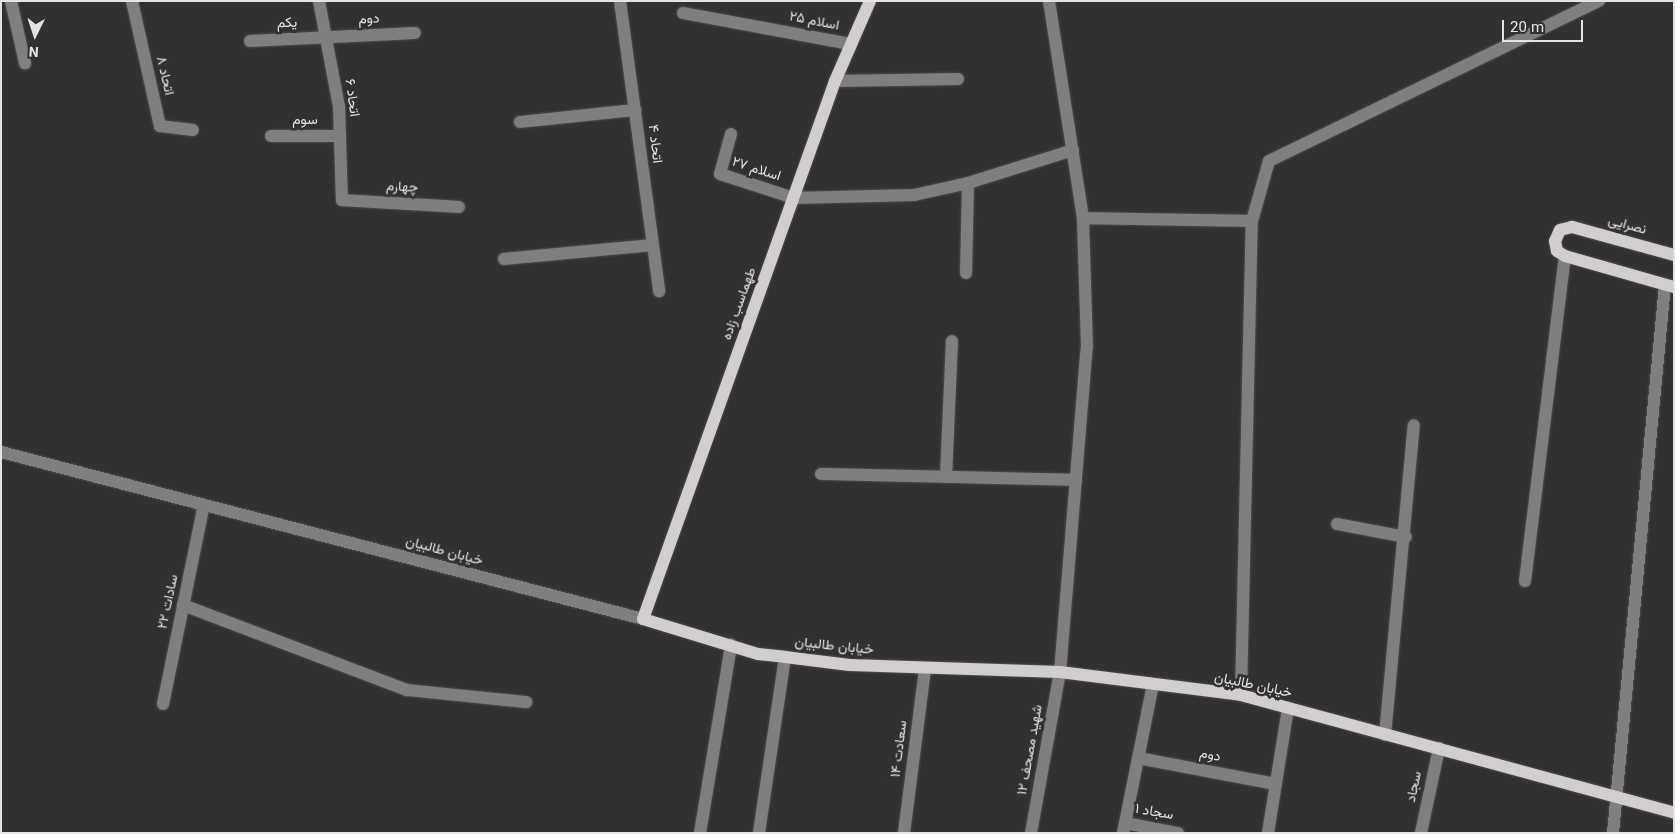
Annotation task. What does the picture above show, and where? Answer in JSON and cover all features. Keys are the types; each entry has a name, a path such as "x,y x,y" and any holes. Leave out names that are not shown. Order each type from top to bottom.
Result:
{"main road":[{"name":"طهماسب زاده","path":"644,619 835,81 870,1"},
{"name":"نصرایی","path":"1565,256 1557,251 1554,240 1560,230 1572,227 1674,254"},
{"path":"1565,256 1669,286"},
{"name":"خیابان طالبیان","path":"644,619 732,645 785,657 850,665 1060,672 1240,696 1439,748 1674,813"}],"street":[{"path":"11,1 25,64"},
{"name":"اتحاد ۸","path":"132,1 160,126 193,130"},
{"name":"اتحاد ۶","path":"319,1 339,107 342,200"},
{"name":"اتحاد ۴","path":"620,1 659,292"},
{"name":"شهید مصحف ۱۲","path":"1031,833 1060,672 1087,347 1083,218 1049,1"},
{"path":"1240,696 1252,221 1269,161 1599,1"},
{"name":"اسلام ۲۵","path":"683,13 851,44"},
{"name":"دوم","path":"325,37 415,33"},
{"name":"یکم","path":"250,41 325,37"},
{"path":"835,81 958,79"},
{"path":"520,122 635,110"},
{"name":"اسلام ۲۷","path":"731,134 720,174 794,198"},
{"name":"سوم","path":"271,136 340,136"},
{"path":"794,198 914,195 968,183 1073,150"},
{"path":"966,273 968,183"},
{"name":"چهارم","path":"342,200 460,206"},
{"path":"1083,218 1252,221"},
{"path":"504,259 652,245"},
{"path":"1525,580 1565,256"},
{"path":"1613,833 1669,286"},
{"path":"946,477 952,341"},
{"path":"1385,734 1406,537 1414,425"},
{"name":"خیابان طالبیان","path":"1,452 644,619"},
{"path":"821,474 1076,480"},
{"name":"سادات ۲۲","path":"163,704 204,505"},
{"path":"1337,524 1406,537"},
{"path":"183,605 407,690 526,702"},
{"path":"700,833 732,645"},
{"path":"759,833 785,657"},
{"name":"سعادت ۱۴","path":"904,833 925,668"},
{"path":"1124,828 1153,684"},
{"path":"1268,833 1288,708"},
{"name":"سجاد","path":"1421,833 1439,748"},
{"name":"دوم","path":"1138,758 1276,784"},
{"name":"سجاد ۱","path":"1124,828 1178,833"}]}
